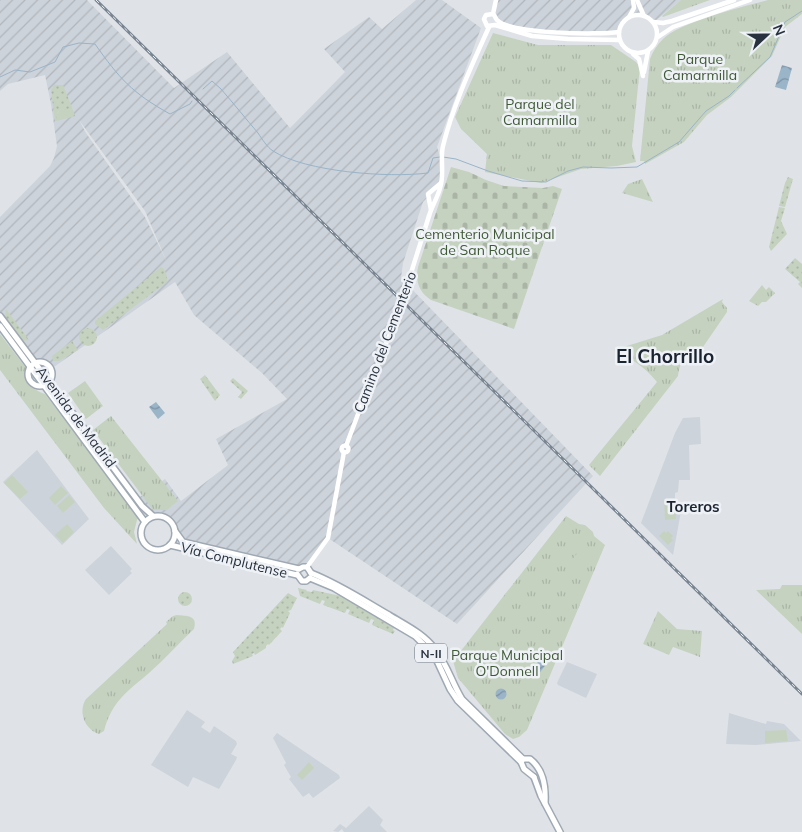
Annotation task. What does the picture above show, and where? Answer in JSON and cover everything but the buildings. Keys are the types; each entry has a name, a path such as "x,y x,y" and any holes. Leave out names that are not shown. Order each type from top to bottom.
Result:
{"main road":[{"name":"Avenida de Madrid","path":"0,316 32,365"},
{"name":"Avenida de Madrid","path":"0,326 142,506 153,516"},
{"path":"41,362 48,365 52,374 47,384 35,386 31,382 28,376 32,365 41,362"},
{"name":"Avenida de Madrid","path":"47,384 145,522"},
{"path":"145,522 153,516"},
{"name":"N-II","path":"153,516 166,518 171,521 175,531"},
{"name":"N-II","path":"145,522 141,533 142,539 148,547 160,549 170,545"},
{"path":"170,545 175,531"},
{"name":"Vía Complutense","path":"175,531 183,542 298,572"},
{"name":"Vía Complutense","path":"170,545 298,572"},
{"name":"N-II","path":"307,567 303,567 298,572 302,580 307,580 311,576 336,583 418,633 434,647 462,699 522,761"},
{"path":"307,567 311,576"},
{"path":"545,803 543,781 540,772 530,759 522,761 524,769 534,777 541,796 560,832"},
{"path":"534,777 538,776 540,772"}],"street":[{"path":"496,0 493,14 497,20 533,31 567,33 619,32"},
{"path":"635,0 644,16"},
{"path":"635,0 634,8 629,17 624,21 619,32 620,40 626,49 639,59 643,76 648,51"},
{"path":"629,17 636,15 644,16 654,22 663,23 734,0"},
{"path":"632,53 641,54 648,51 653,47 658,37 673,27 750,0"},
{"path":"493,14 488,14 484,18 485,23 532,36 620,40"},
{"path":"492,26 497,20"},
{"path":"654,22 657,27 658,37"},
{"name":"Camino del Cementerio","path":"307,567 328,538 344,452 341,448 344,445 346,446 401,304 431,210 442,182 442,152 449,124 492,26"},
{"path":"432,191 437,192 437,198 429,199 428,194 442,182"},
{"name":"Camino del Cementerio","path":"429,199 431,210"}],"shaded area":[{"path":"0,0 87,0 174,88 227,52 290,128 345,72 324,49 369,17 382,29 416,0 442,0 481,28 437,147 442,162 442,182 423,202 403,263 401,278 593,476 457,624 328,538 309,563 300,568 183,542 171,521 160,516 153,516 137,499 165,479 181,501 228,465 216,439 287,399 262,373 194,315 175,282 51,369 45,363 35,363 0,316 0,217 50,166 57,146 45,75 8,84 0,91","holes":["79,120 145,211 166,260 145,217 86,133"]},
{"path":"496,0 681,0 654,22 644,16 634,15 624,21 619,32 567,33 516,27 497,20 494,15"},
{"path":"700,417 701,444 689,445 690,480 679,480 678,492 675,493 675,498 682,506 673,555 641,523 675,433 683,418"},
{"path":"37,450 89,519 62,545 3,482"},
{"path":"111,546 132,569 130,571 132,573 109,595 85,570"},
{"path":"567,662 597,674 586,698 558,685 557,683"},
{"path":"187,710 205,722 201,727 210,733 214,726 236,741 237,744 231,754 237,757 236,760 219,789 193,777 188,787 151,765"},
{"path":"729,713 766,724 767,721 784,724 801,741 756,745 726,744"},
{"path":"277,733 339,775 340,778 313,798 309,793 303,797 289,779 291,777 284,765 286,763 273,738"},
{"path":"369,806 383,820 380,825 387,832 344,832 342,829 338,832 333,831 340,824 346,828"}],"green space":[{"path":"681,0 710,0 662,16"},
{"name":"Parque Camarmilla","path":"768,0 802,0 802,14 785,27 772,56 731,97 707,115 684,142 645,164 644,161 640,161 650,59 659,44 671,33 697,21"},
{"name":"Parque del Camarmilla","path":"493,33 538,45 611,45 636,62 640,67 632,146 636,162 617,166 581,169 541,183 485,172 487,154 461,129 455,117"},
{"path":"54,85 63,85 73,110 61,109 57,113 57,121 55,121 51,90"},
{"path":"61,109 73,110 75,116 57,121 56,115"},
{"name":"Cementerio Municipal de San Roque","path":"451,167 504,186 543,188 553,186 562,189 514,329 431,300 423,293 419,286 417,277 418,267"},
{"path":"788,177 793,179 785,207 779,206 785,183"},
{"path":"642,179 653,202 622,193 628,184"},
{"path":"779,207 785,208 781,221 787,234 771,251 769,247"},
{"path":"795,258 802,264 802,288 798,284 800,282 785,269"},
{"path":"161,267 166,273 167,282 103,330 95,324 95,321"},
{"path":"762,285 766,290 769,287 775,293 766,302 762,302 758,306 749,301"},
{"path":"723,299 722,302 727,308 727,312 703,347 697,348 685,357 680,366 678,376 600,476 589,465 657,382 637,363 614,350 662,335"},
{"path":"6,309 29,340 23,341 5,317"},
{"path":"88,328 94,331 97,337 94,343 88,346 82,343 79,337 82,331"},
{"path":"0,334 26,368 27,382 36,390 45,394 138,516 134,532 137,544 104,508 0,370"},
{"path":"72,341 78,350 59,361 53,361 52,356"},
{"path":"205,375 220,395 215,401 200,379"},
{"path":"233,378 248,391 241,399 238,397 242,392 230,381"},
{"path":"85,381 103,406 86,419 68,393"},
{"path":"111,416 178,501 167,510 153,510 93,430"},
{"path":"12,475 28,492 20,499 4,483"},
{"path":"61,486 68,493 55,505 49,498"},
{"path":"69,495 75,502 63,513 57,506"},
{"path":"664,500 675,500 676,519 665,520"},
{"name":"Parque Municipal O'Donnell","path":"566,516 579,524 585,525 605,545 527,730 519,737 513,739 505,734 458,678 453,661"},
{"path":"67,524 74,532 63,543 55,535"},
{"path":"664,531 666,533 668,531 673,536 671,538 673,540 668,545 659,536"},
{"path":"584,545 597,556 583,573 570,562"},
{"path":"782,585 802,585 802,634 756,590 780,589"},
{"path":"298,588 341,596 394,628 393,630 395,631 393,634 372,625 374,620 371,619 369,623 348,614 350,610 347,609 345,613 323,605 325,601 322,600 320,604 300,596"},
{"path":"185,592 190,594 192,599 190,604 185,606 180,604 178,599 180,594"},
{"path":"288,593 297,598 291,610 288,611 290,613 283,628 280,629 282,631 266,648 255,655 254,653 252,654 253,656 233,664 232,661 235,656 233,652"},
{"path":"658,611 677,629 702,631 700,657 673,647 669,655 643,644"},
{"path":"177,615 191,617 195,624 194,629 155,668 121,698 111,712 104,731 99,734 94,732 84,719 83,709 86,699 167,624 166,622"},
{"path":"786,730 788,741 765,743 765,731"},
{"path":"309,762 314,768 302,780 297,775"}],"water":[{"path":"782,65 792,68 786,90 775,87"},
{"path":"156,402 165,413 158,419 149,407"},
{"path":"540,658 547,663 538,675 532,670"},
{"path":"501,688 507,694 501,700 495,694"}],"waterway":[{"path":"737,88 770,57 785,22 802,11"},
{"path":"0,77 15,70 30,72 55,62 63,47 79,43 95,44 127,84 170,114 190,104 192,101"},
{"path":"203,89 212,81 221,89 273,151 306,164 348,172 392,175 428,173 433,158 440,157"},
{"path":"443,157 456,159 522,181 546,182 568,171 583,167 637,167 679,142 706,111 735,90"}],"railway":[{"path":"96,0 802,694"}],"district":[{"name":"El Chorrillo","path":"665,356"},
{"name":"Toreros","path":"693,506"}]}
